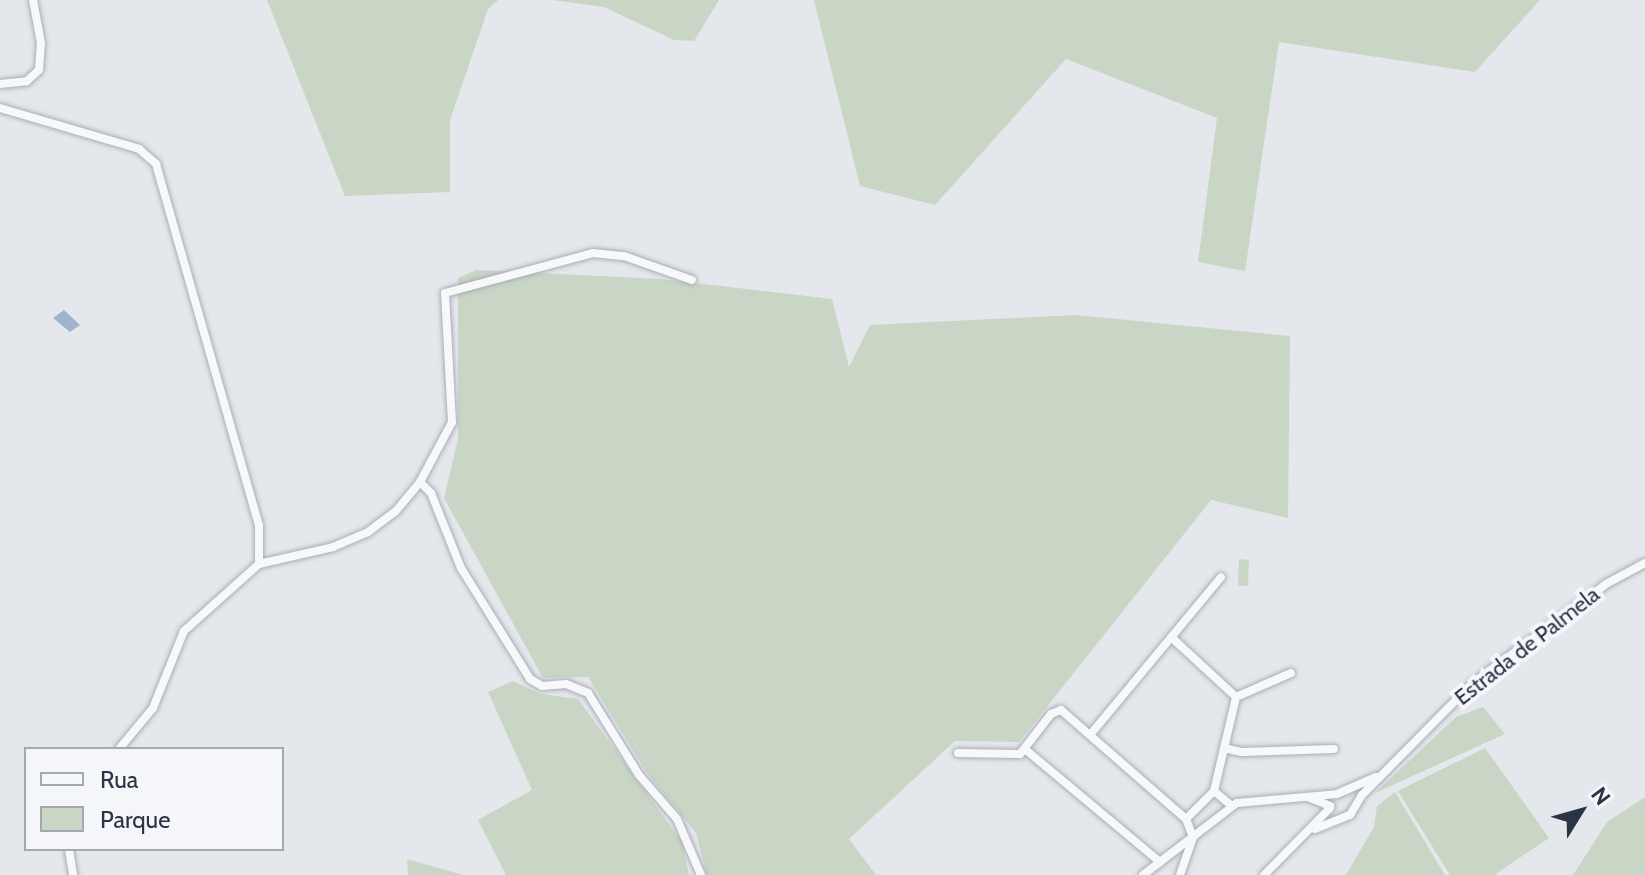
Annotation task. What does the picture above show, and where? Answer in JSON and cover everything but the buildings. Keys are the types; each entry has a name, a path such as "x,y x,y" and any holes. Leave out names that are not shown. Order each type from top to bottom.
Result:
{"street":[{"path":"0,84 27,81 39,70 41,43 33,0"},
{"path":"0,108 139,149 156,164 259,525 259,564"},
{"path":"121,747 158,699 184,631 259,564 333,547 368,532 395,512 420,482 452,422 445,293 593,253 624,256 692,280"},
{"path":"420,482 431,493 461,568 530,679 542,686 566,684 588,693 639,775 677,819 701,875"},
{"name":"Estrada de Palmela","path":"1315,829 1343,817 1354,808 1472,684 1598,589 1645,563"},
{"path":"1090,735 1221,577"},
{"path":"1171,637 1236,697"},
{"path":"1236,697 1291,673"},
{"path":"1186,819 1214,791 1236,697"},
{"path":"958,753 1011,755 1026,750 1051,714 1061,710 1186,819 1193,837 1180,875"},
{"path":"1224,748 1242,752 1334,749"},
{"path":"1026,750 1160,862"},
{"name":"Estrada de Palmela","path":"1232,806 1339,793 1384,773"},
{"path":"1143,875 1232,806 1214,791"},
{"path":"1264,875 1315,829 1339,793 1352,797 1354,808"},
{"name":"Estrada de Palmela","path":"1307,797 1330,807 1343,817"},
{"path":"69,851 73,875"}],"green space":[{"path":"267,0 498,0 488,9 450,120 450,192 345,196"},
{"path":"553,0 719,0 694,41 674,40 604,7"},
{"path":"814,0 1540,0 1475,72 1279,42 1245,271 1198,262 1217,118 1066,59 935,205 860,186"},
{"path":"476,270 660,279 832,299 849,367 870,325 1076,315 1290,336 1288,518 1211,500 1019,742 955,741 849,839 876,875 707,875 696,833 647,773 588,677 543,678 444,498 458,439 458,278"},
{"path":"1239,559 1249,560 1248,586 1238,585"},
{"path":"513,681 541,694 578,699 682,842 689,875 506,875 478,820 532,790 488,692"},
{"path":"1483,707 1505,734 1375,793 1456,717"},
{"path":"1485,748 1549,838 1494,875 1450,875 1398,791"},
{"path":"1395,792 1445,875 1346,875 1374,827 1377,806"},
{"path":"1645,797 1645,875 1573,875 1607,822"},
{"path":"407,859 463,875 408,875"}],"water":[{"path":"64,310 80,325 70,332 53,318"}]}
